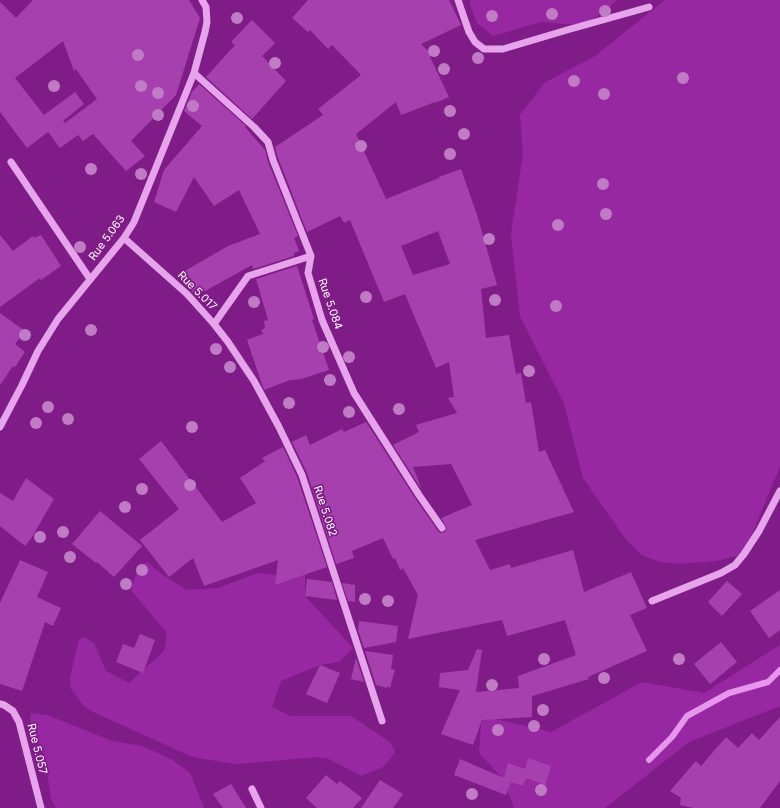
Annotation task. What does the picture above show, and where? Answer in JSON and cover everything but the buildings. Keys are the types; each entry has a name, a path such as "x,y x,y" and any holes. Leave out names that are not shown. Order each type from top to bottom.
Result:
{"street":[{"name":"Rue 5.063","path":"0,427 38,351 58,318 124,238 134,222 194,72 206,32 206,7 202,0"},
{"path":"458,0 475,42 484,49 503,49 649,7"},
{"name":"Rue 5.084","path":"194,72 254,127 268,142 311,256 308,273 322,320 354,393 442,528"},
{"path":"11,162 90,279"},
{"name":"Rue 5.017","path":"124,238 187,294 214,324 248,276 311,256"},
{"name":"Rue 5.082","path":"214,324 254,381 279,427 302,475 382,721"},
{"path":"652,601 721,573 735,565 759,531 780,491"},
{"name":"Rue 5.057","path":"0,704 13,711 19,722 41,808"},
{"path":"252,789 261,808"}],"shaded area":[{"path":"470,0 617,0 605,11 590,21 580,25 541,22 493,36 477,23 470,5"},
{"path":"665,0 780,0 780,466 744,554 716,561 679,564 660,562 642,555 627,541 583,478 564,403 520,316 511,234 523,154 520,115 544,83 595,56"},
{"path":"305,561 305,596 353,648 339,662 320,665 281,681 272,707 290,716 351,716 391,743 395,752 383,767 361,776 327,758 317,757 236,764 198,758 188,755 93,712 84,706 71,689 70,678 79,639 84,637 94,643 106,671 129,683 164,651 167,633 131,590 138,567 147,562 163,575 187,590 218,588 258,573 283,576"},
{"path":"780,645 780,706 689,742 605,808 514,808 504,780 479,753 481,724 486,715 495,719 551,732 642,682 704,693"},
{"path":"31,713 47,715 112,741 142,746 171,759 190,773 204,808 56,808 51,799 45,758 30,720"}],"waterway":[{"path":"649,760 672,737 687,716 729,693 768,682 780,670"}]}
